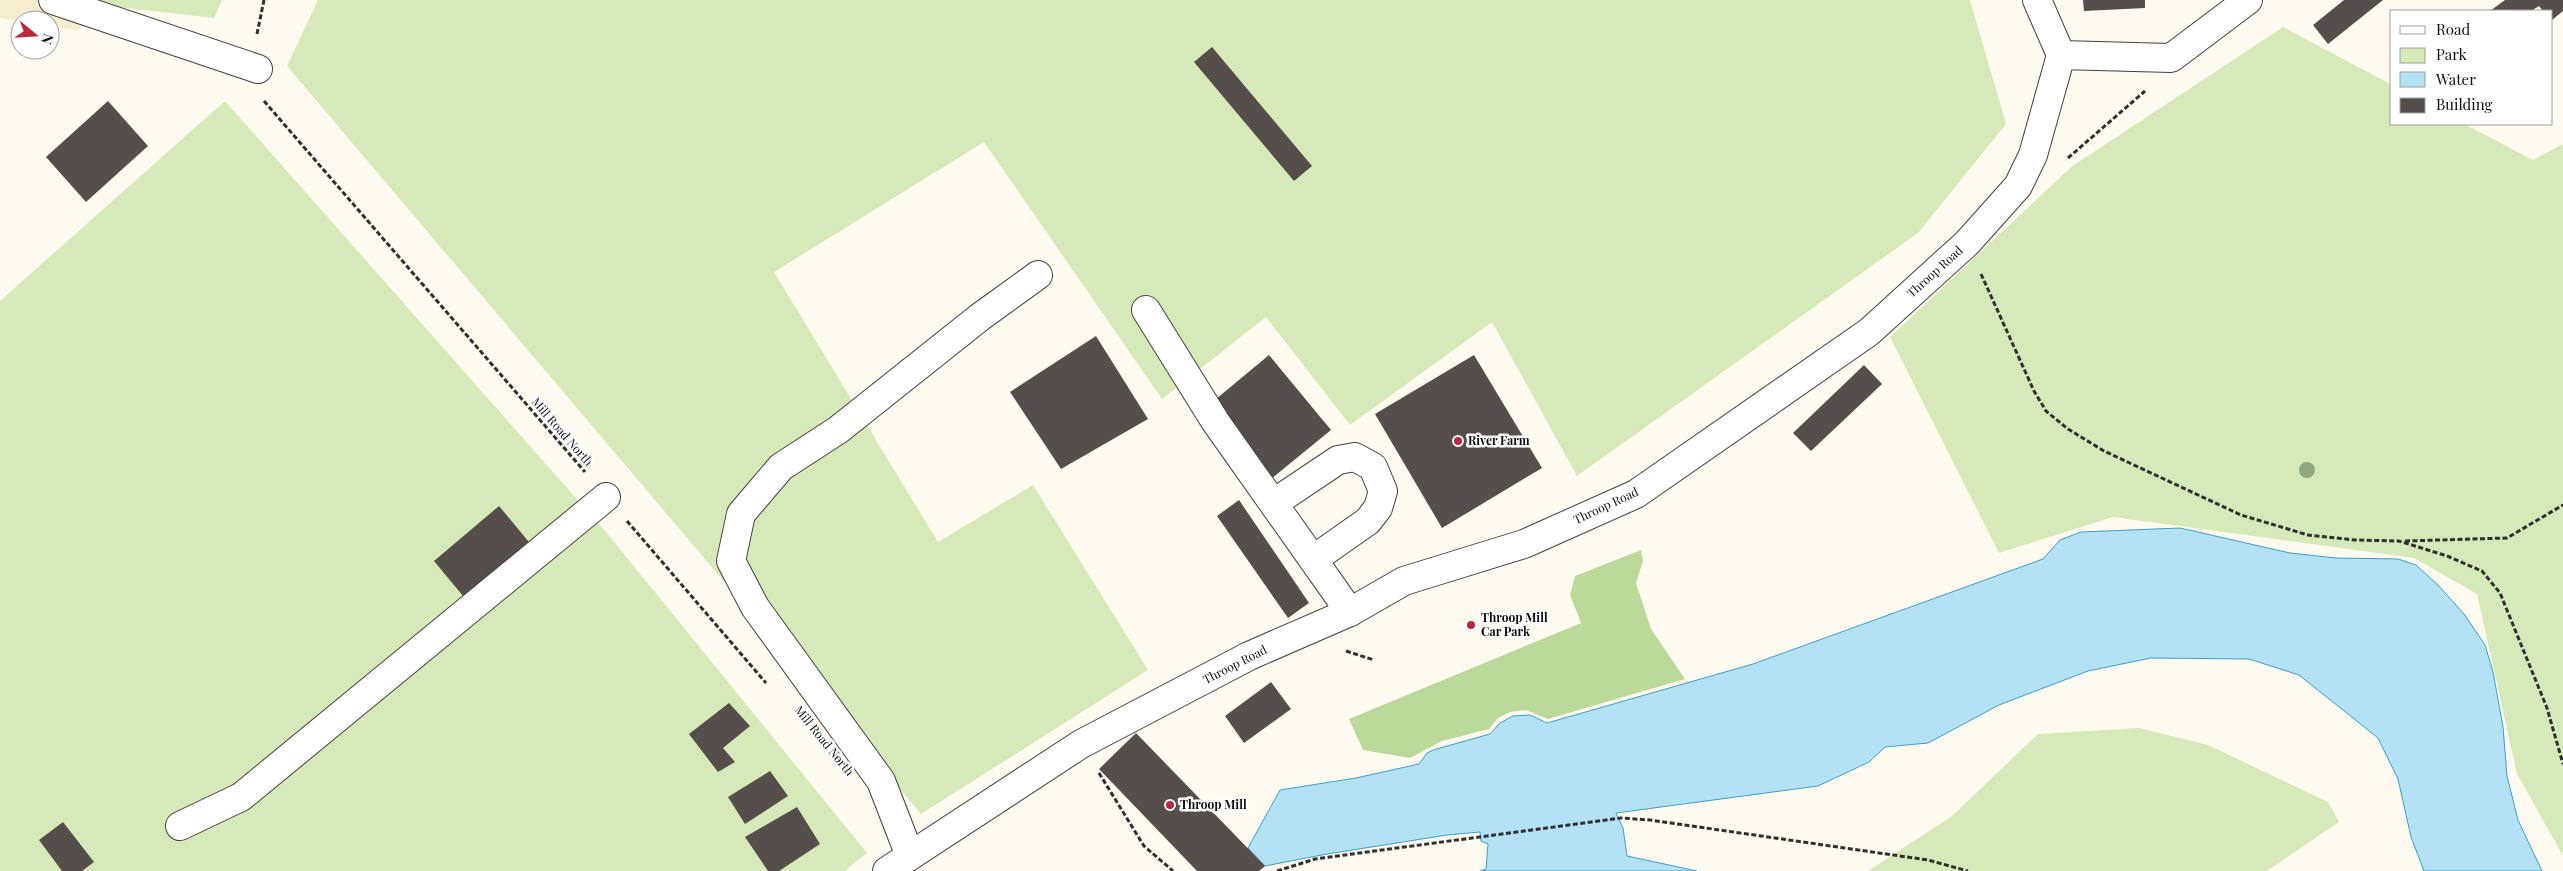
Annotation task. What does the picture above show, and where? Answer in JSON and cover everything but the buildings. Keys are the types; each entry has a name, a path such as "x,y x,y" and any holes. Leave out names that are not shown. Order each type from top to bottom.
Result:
{"street":[{"path":"53,0 258,69"},
{"path":"2037,0 2061,55 2171,58 2248,0"},
{"name":"Throop Road","path":"887,871 1081,744 1249,656 1350,612 1404,581 1524,544 1636,494 1869,332 1967,242 2018,186 2032,155 2061,55"},
{"path":"910,856 881,781 755,607 731,561 739,523 741,514 782,468 838,430 980,317 1038,275"},
{"path":"1146,310 1215,421 1350,612"},
{"path":"1274,502 1338,460 1355,457 1373,467 1383,490 1378,508 1368,521 1314,559"},
{"path":"180,826 242,797 606,497"}],"path":[{"name":"Mill Road North","path":"264,0 253,50 264,101 771,690"},
{"path":"2018,186 2045,177 2158,80 2171,58"},
{"path":"1967,242 2034,390 2046,411 2068,429 2104,451 2241,515 2308,535 2355,540 2464,541 2507,538 2563,505"},
{"path":"2399,541 2447,556 2482,571 2500,593 2547,708 2563,764"},
{"path":"1081,744 1144,846 1174,871"},
{"path":"1277,871 1315,859 1444,840 1621,818 1650,820 1928,860 1968,871"}],"shaded area":[{"path":"0,0 95,0 100,5 78,30 60,27 60,10 10,10 10,20 0,18"}],"green space":[{"path":"95,0 222,0 214,18 100,5"},
{"path":"318,0 1970,0 2006,124 1918,233 1577,476 1492,322 1350,425 1266,317 1162,399 984,142 774,272 938,542 1033,485 1148,670 921,814 287,66"},
{"path":"2283,27 2390,84 2390,125 2466,125 2533,160 2563,144 2563,856 2517,774 2477,594 2414,558 2113,517 1999,553 1890,337 2071,167"},
{"path":"225,101 606,532 867,853 844,871 0,871 0,301"},
{"path":"1641,550 1643,561 1636,583 1651,629 1685,679 1548,719 1526,710 1510,712 1498,718 1489,729 1442,741 1410,758 1363,750 1349,719 1581,623 1570,595 1575,576"},
{"path":"2139,728 2208,745 2328,802 2339,822 2267,871 1868,871 1952,816 2038,734"}],"water":[{"path":"2180,528 2290,553 2336,558 2398,559 2416,565 2438,585 2464,614 2485,645 2493,672 2503,727 2507,776 2518,820 2542,871 2424,871 2411,837 2398,779 2378,738 2299,675 2249,659 2151,658 2088,671 1999,705 1928,743 1885,747 1869,762 1818,786 1616,813 1623,828 1627,856 1697,871 1480,871 1486,869 1488,844 1481,841 1480,832 1447,835 1265,866 1248,848 1280,790 1356,778 1419,764 1427,753 1490,734 1500,723 1513,716 1530,715 1547,723 1753,664 2043,559 2060,540 2081,532"}],"place":[{"name":"River Farm","path":"1458,441"},
{"name":"Throop Mill Car Park","path":"1471,625"},
{"name":"Throop Mill","path":"1170,805"}]}
